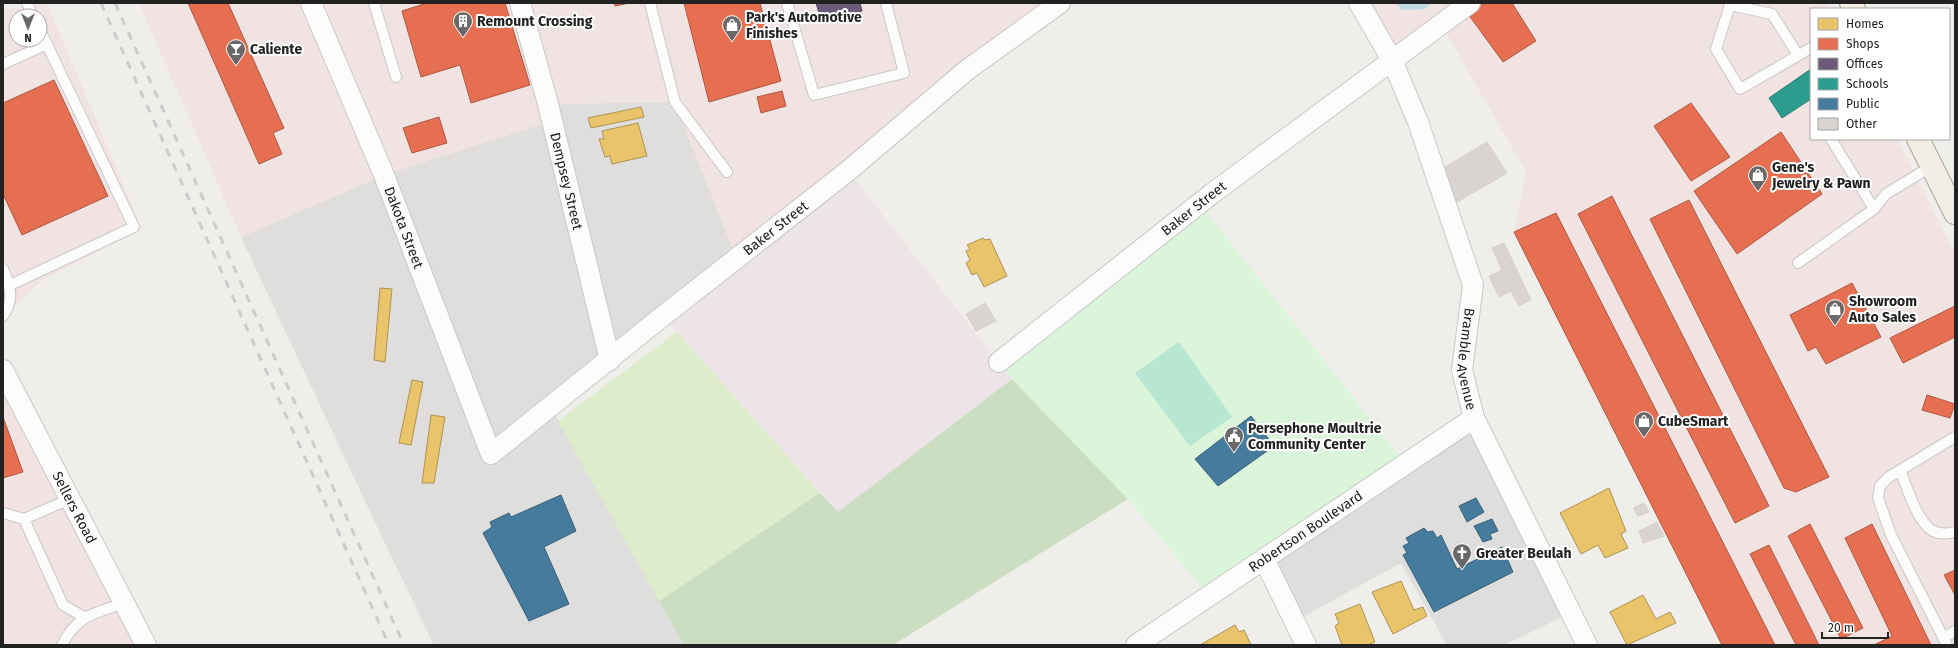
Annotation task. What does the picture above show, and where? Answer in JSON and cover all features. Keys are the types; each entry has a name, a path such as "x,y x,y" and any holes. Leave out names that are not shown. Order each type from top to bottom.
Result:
{"main road":[{"path":"1919,140 1955,213"}],"street":[{"name":"Dakota Street","path":"311,3 384,175 491,454"},
{"name":"Dempsey Street","path":"520,3 548,104 610,360"},
{"name":"Baker Street","path":"491,454 663,316 848,171 967,70 1060,3"},
{"path":"1359,3 1392,60"},
{"name":"Baker Street","path":"999,362 1214,192 1470,3"},
{"name":"Bramble Avenue","path":"1392,60 1418,122 1473,286 1462,370 1474,418 1587,645"},
{"name":"Sellers Road","path":"3,370 146,645"},
{"name":"Robertson Boulevard","path":"1136,645 1474,418"},
{"path":"1264,559 1306,645"}],"lane":[{"path":"374,3 396,77"},
{"path":"650,3 675,102 727,172"},
{"path":"787,3 814,95 904,73 886,3"},
{"path":"1798,55 1772,14 1730,4 1716,49 1740,89 1810,49"},
{"path":"10,285 134,227 48,46"},
{"path":"3,64 38,48"},
{"path":"1832,140 1874,209"},
{"path":"1798,263 1874,209 1886,194 1932,166"},
{"path":"3,269 10,285 11,300 3,316"},
{"path":"1955,437 1889,477 1880,486 1878,498 1891,535 1945,641 1955,630"},
{"path":"1900,470 1917,512 1933,531 1945,534 1955,532"},
{"path":"3,513 24,519 70,499"},
{"path":"24,519 63,605 84,617"},
{"path":"62,645 66,637 84,617 124,602"}],"shaded area":[{"path":"47,3 142,229 43,280 3,316 3,10 8,9 8,48 48,48 48,8 16,8"},
{"path":"139,3 1060,3 737,259 674,102 548,104 552,121 384,175 241,237"},
{"path":"1359,3 1828,3 1830,8 1810,8 1810,140 1898,140 1955,254 1955,645 1722,645 1514,232 1526,172 1441,24 1392,60"},
{"path":"675,102 737,259 491,454 380,533 241,237 548,104"},
{"path":"848,171 1012,379 838,512 663,316"},
{"path":"3,370 146,645 3,645"},
{"path":"550,406 684,645 434,645 380,533 491,454"},
{"path":"1474,418 1571,613 1504,645 1447,645 1401,563 1294,622 1264,559"}],"green space":[{"path":"1200,204 1406,464 1209,596 1128,499 1012,379 999,362"},
{"path":"677,332 820,493 659,601 558,421"},
{"path":"1179,342 1232,417 1190,446 1135,373"},
{"path":"1012,379 1128,499 893,645 684,645 659,601 820,493 838,512"}],"water":[{"path":"1396,3 1432,3 1425,9 1402,10"}],"building: Homes":[{"path":"641,107 644,117 591,128 588,118"},
{"path":"638,123 647,156 612,164 610,156 605,157 599,139 604,139 602,131"},
{"path":"983,238 985,240 990,239 1007,276 984,287 977,273 972,275 966,263 970,260 966,251 970,249 967,245"},
{"path":"380,288 392,289 385,362 374,360"},
{"path":"412,380 423,382 411,445 399,443"},
{"path":"431,415 445,417 434,483 422,483"},
{"path":"1609,488 1626,531 1621,534 1628,548 1605,558 1598,545 1581,554 1560,513"},
{"path":"1401,581 1414,610 1423,607 1427,616 1393,634 1372,592"},
{"path":"1643,595 1656,619 1670,612 1676,623 1627,645 1610,612"},
{"path":"1360,604 1375,642 1368,645 1342,645 1335,626 1339,623 1335,614"},
{"path":"1235,625 1239,632 1244,630 1251,645 1200,645"}],"building: Shops":[{"name":"Caliente","path":"188,3 228,3 284,128 273,133 282,154 259,164"},
{"name":"Remount Crossing","path":"427,3 505,3 530,85 471,103 460,65 421,77 402,11"},
{"path":"614,3 629,3 615,6"},
{"name":"Park's Automotive Finishes","path":"684,3 760,3 781,81 709,102"},
{"path":"1484,3 1512,3 1536,41 1503,62 1468,14"},
{"path":"54,80 108,196 22,235 3,194 3,103"},
{"path":"782,91 786,106 761,113 757,97"},
{"path":"1691,103 1730,157 1691,181 1654,126"},
{"path":"439,117 447,143 412,153 403,128"},
{"name":"Gene's Jewelry & Pawn","path":"1781,132 1822,194 1737,254 1694,191"},
{"path":"1612,196 1769,506 1735,523 1578,214"},
{"path":"1689,200 1829,477 1796,492 1784,488 1650,219"},
{"name":"CubeSmart","path":"1556,213 1775,645 1722,645 1514,232"},
{"name":"Showroom Auto Sales","path":"1852,283 1881,337 1826,364 1816,347 1808,351 1790,315"},
{"path":"1955,306 1955,337 1903,363 1890,338"},
{"path":"1927,395 1955,404 1950,418 1922,410"},
{"path":"3,417 23,472 3,478"},
{"path":"1810,524 1863,628 1841,639 1788,536"},
{"path":"1872,524 1931,645 1874,645 1892,636 1845,538"},
{"path":"1769,545 1819,645 1796,645 1750,554"},
{"path":"1955,570 1955,595 1944,575"}],"building: Offices":[{"path":"816,3 860,3 862,11 822,23"}],"building: Schools":[{"path":"1810,70 1810,100 1782,118 1769,98"}],"building: Public":[{"name":"Persephone Moultrie Community Center","path":"1251,416 1274,446 1218,486 1195,459"},
{"path":"561,495 576,531 544,547 569,604 529,621 483,533 492,527 490,522 509,513 511,517"},
{"path":"1476,498 1484,512 1467,522 1459,506"},
{"path":"1492,519 1498,531 1490,534 1492,539 1483,542 1474,526"},
{"name":"Greater Beulah","path":"1424,528 1428,532 1433,531 1437,538 1441,535 1457,569 1502,547 1513,572 1434,612 1403,555 1407,553 1403,546 1409,543 1406,538"}],"building: Other":[{"path":"1487,142 1507,173 1457,202 1440,170"},
{"path":"1504,243 1531,300 1519,306 1511,291 1499,297 1489,276 1502,270 1492,248"},
{"path":"985,303 996,321 976,331 966,314"},
{"path":"1644,503 1649,512 1638,516 1633,508"},
{"path":"1657,522 1664,536 1643,543 1639,531"}],"railway":[{"path":"101,3 389,645"},
{"path":"115,3 404,645"}],"place":[{"name":"Remount Crossing","path":"463,38"},
{"name":"Park's Automotive Finishes","path":"732,42"},
{"name":"Caliente","path":"236,66"},
{"name":"Gene's Jewelry & Pawn","path":"1758,192"},
{"name":"Showroom Auto Sales","path":"1835,326"},
{"name":"CubeSmart","path":"1644,438"},
{"name":"Persephone Moultrie Community Center","path":"1234,453"},
{"name":"Greater Beulah","path":"1462,570"}]}
